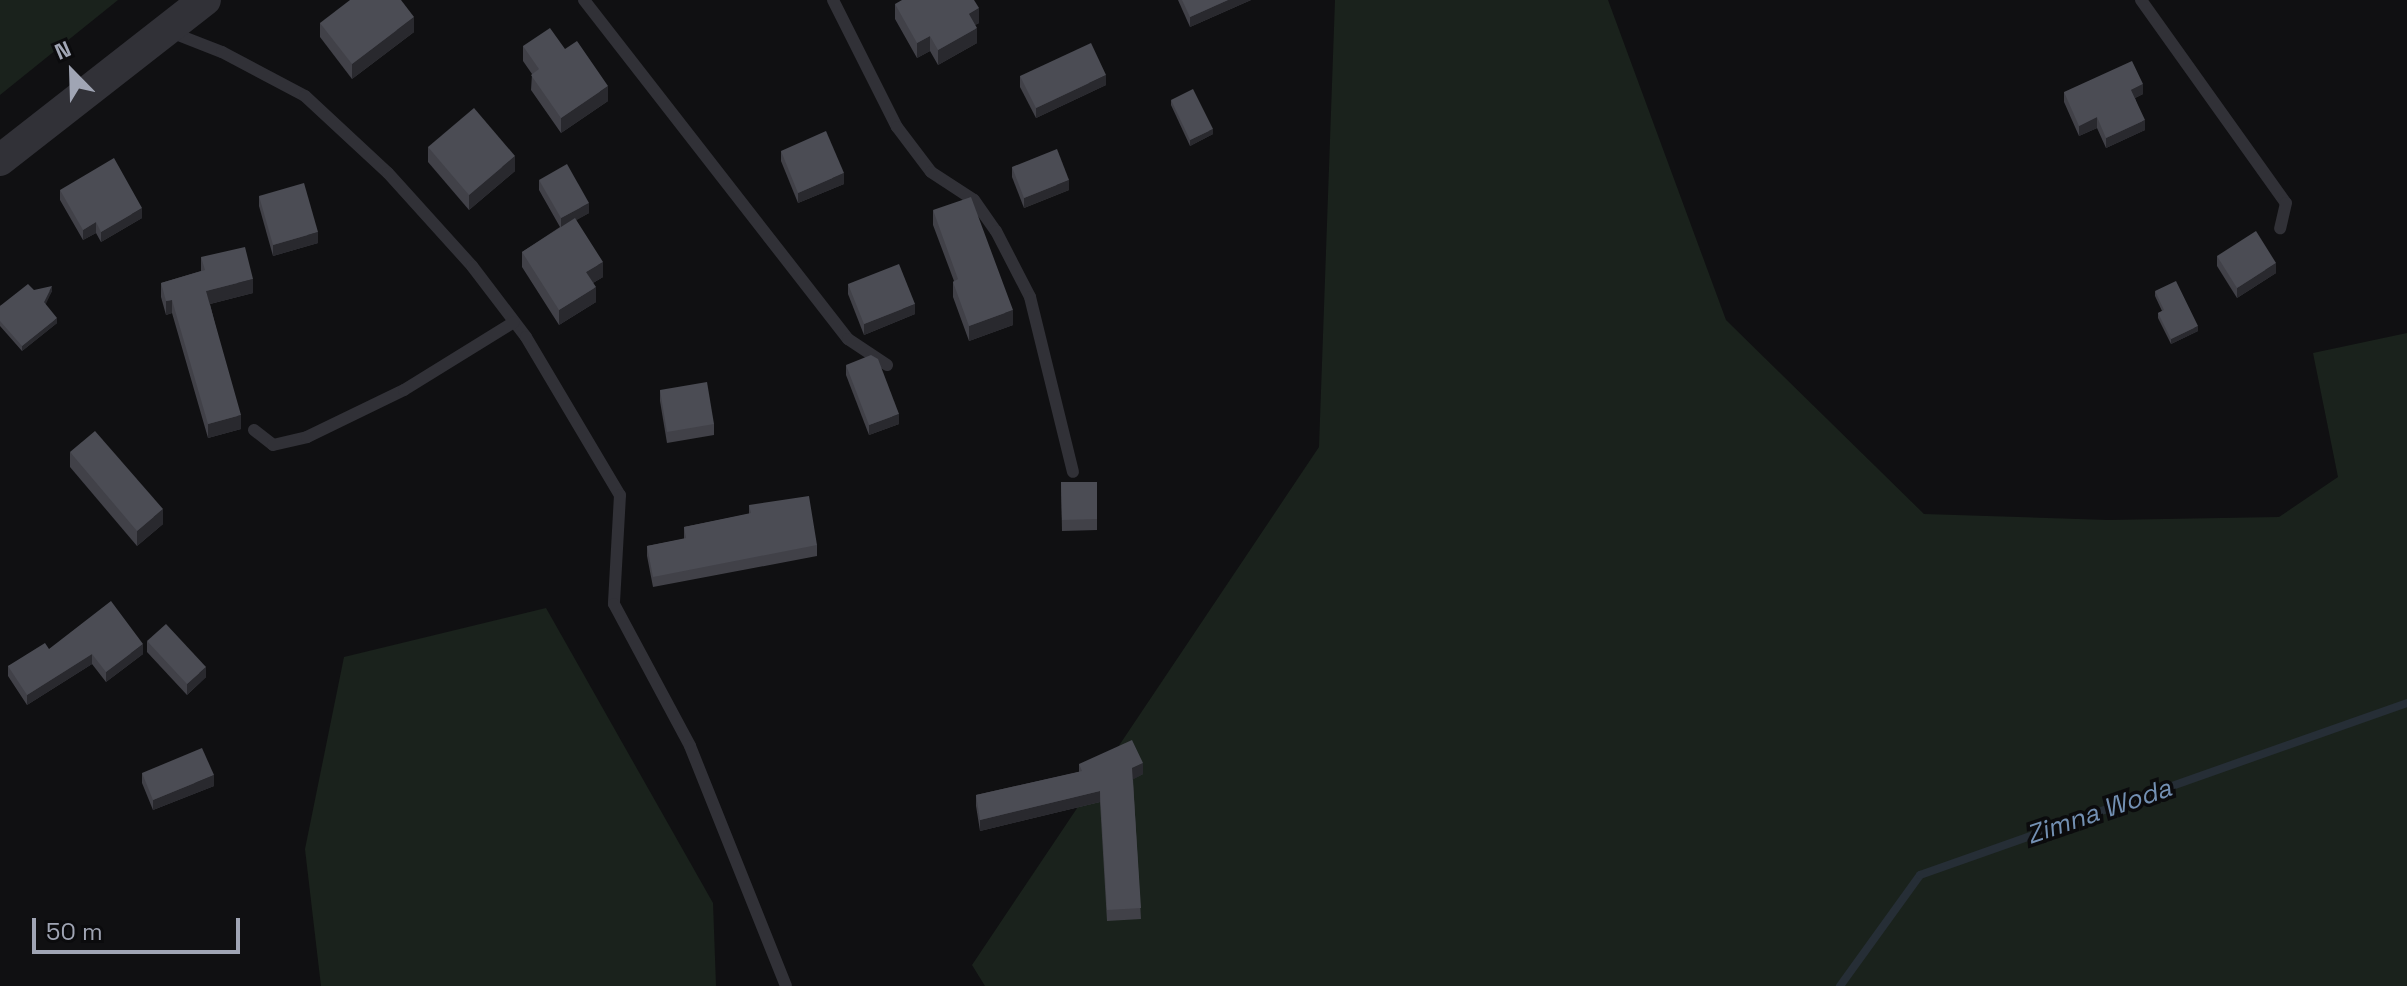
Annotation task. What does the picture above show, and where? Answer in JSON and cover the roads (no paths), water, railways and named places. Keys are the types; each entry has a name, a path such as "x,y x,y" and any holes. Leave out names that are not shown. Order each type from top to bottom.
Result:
{"street":[{"path":"0,160 205,0"}],"lane":[{"path":"584,0 848,339 887,365"},
{"path":"833,0 897,127 931,172 974,200 1010,257 1030,297 1073,472"},
{"path":"2141,0 2286,203 2280,228"},
{"path":"165,30 305,96 388,173 514,322 620,495 614,604 690,746 786,986"},
{"path":"254,430 273,445 307,437 404,390 514,322"}],"waterway":[{"name":"Zimna Woda","path":"1840,986 1920,875 2407,703"}]}
